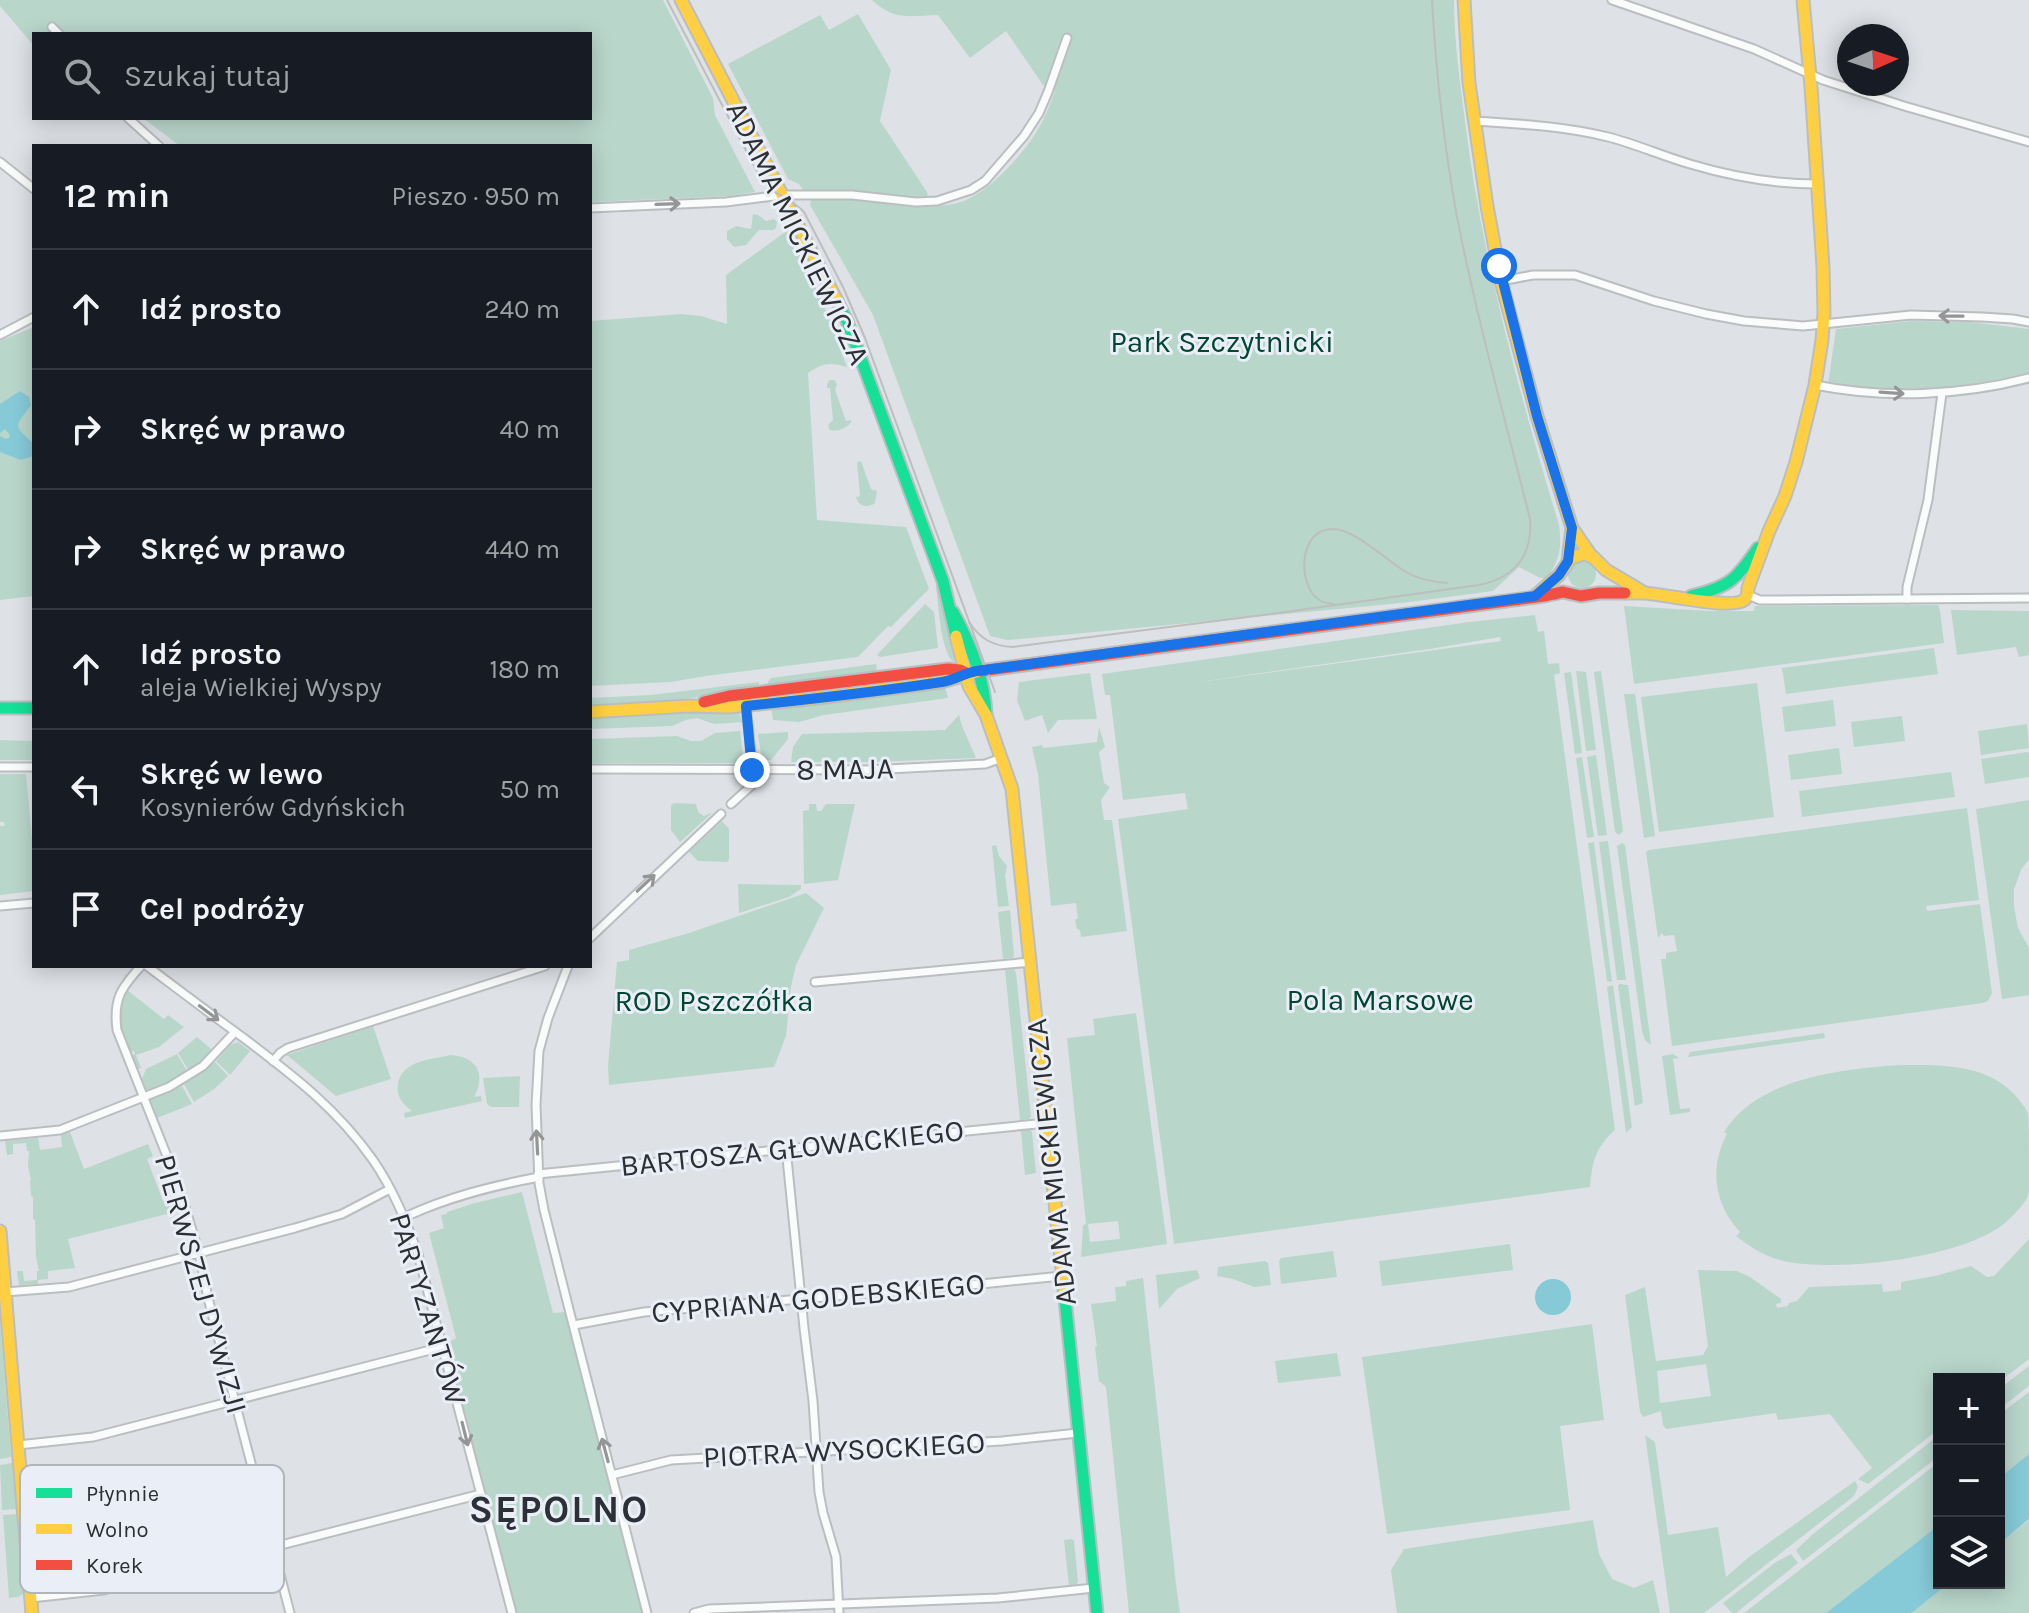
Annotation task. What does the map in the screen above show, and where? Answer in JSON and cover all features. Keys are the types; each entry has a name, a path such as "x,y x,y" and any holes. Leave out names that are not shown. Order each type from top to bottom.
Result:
{"street":[{"name":"ADAMA MICKIEWICZA","path":"681,0 853,335 951,608 959,621 971,672 987,704 986,715 1012,789 1097,1613"},
{"path":"1464,0 1465,47 1474,121 1501,281 1537,416 1572,528 1601,564 1601,584 1592,593"},
{"path":"1612,0 1754,49 1823,80 2029,142"},
{"path":"592,712 746,706 941,682 971,672 1563,592 1581,596 1592,593 1644,593 1696,601 1740,602 1748,592 1796,462 1815,385 1824,325 1823,267 1803,0"},
{"path":"52,27 57,32"},
{"path":"592,208 724,202 783,195 852,195 916,202 937,201 971,190 985,181 1024,136 1044,103 1067,38"},
{"path":"130,120 157,144"},
{"path":"1474,121 1539,124 1573,130 1611,138 1731,175 1817,184"},
{"path":"0,162 32,187"},
{"path":"1501,281 1533,275 1575,275 1706,314 1803,326 1911,315 2029,322"},
{"path":"0,335 32,318"},
{"path":"1815,385 1843,391 1942,393 2029,378"},
{"path":"1907,599 1907,587 1928,500 1942,393"},
{"path":"1572,528 1565,566 1565,584 1572,593"},
{"path":"1730,602 1726,594 1731,582 1769,531"},
{"path":"1535,596 1579,554 1601,564 1644,593"},
{"path":"1686,598 1711,592 1731,582 1743,581 1748,592 1760,600 2029,598"},
{"path":"688,706 729,696 948,669 971,672"},
{"path":"731,804 754,781 746,706"},
{"path":"0,708 32,708"},
{"name":"8 MAJA","path":"592,769 923,768 985,764 1002,758"},
{"path":"0,767 32,767"},
{"path":"592,936 721,814"},
{"path":"0,906 32,903"},
{"path":"815,982 1031,962"},
{"name":"PIERWSZEJ DYWIZJI","path":"142,968 125,982 119,994 115,1020 121,1043 178,1184 199,1253 252,1465"},
{"name":"PARTYZANTÓW","path":"147,968 307,1086 371,1158 390,1189 405,1217 418,1254 512,1613"},
{"path":"273,1061 288,1048 539,968"},
{"path":"566,968 539,1051 536,1100 539,1175 544,1210 647,1613"},
{"path":"0,1136 60,1130 169,1087 194,1073 235,1032"},
{"name":"BARTOSZA GŁOWACKIEGO","path":"405,1217 466,1193 539,1175 1047,1123"},
{"path":"786,1148 813,1401 819,1496 836,1557 839,1608"},
{"path":"5,1292 69,1287 325,1220 390,1189"},
{"path":"0,1231 20,1469"},
{"name":"CYPRIANA GODEBSKIEGO","path":"574,1325 642,1312 1062,1276"},
{"path":"18,1445 85,1439 442,1347"},
{"name":"PIOTRA WYSOCKIEGO","path":"612,1475 671,1460 1002,1441 1078,1433"},
{"path":"284,1544 481,1494"},
{"name":"PIERWSZEJ DYWIZJI","path":"284,1588 290,1613"},
{"path":"694,1613 709,1609 839,1608 998,1598 1094,1588"},
{"path":"31,1593 32,1613"},
{"path":"31,1598 77,1593"}],"green space":[{"path":"0,0 663,0 713,98 715,115 755,192 731,196 592,202 592,144 177,144 146,120 592,120 592,32 32,32 32,44 0,6"},
{"name":"Park Szczytnicki","path":"872,0 1454,0 1459,76 1481,224 1516,375 1559,525 1559,553 1546,578 1519,567 1493,591 1402,603 1020,639 990,636 873,315 810,205 811,200 799,184 788,179 728,64 820,15 829,30 858,14 891,70 880,121 927,192 930,207 966,200 999,177 1037,131 1055,91 1043,85 1006,31 970,58 938,15 895,14"},
{"path":"753,214 766,221 774,219 776,228 759,230 746,245 734,247 727,239 727,231 736,226 751,229"},
{"path":"788,227 823,303 847,367 826,364 808,373 817,520 906,527 929,589 858,657 671,682 592,686 592,321 681,314 727,324 726,275"},
{"path":"1912,321 1969,322 2029,329 2029,374 1952,388 1884,389 1828,384 1836,329"},
{"path":"32,328 32,596 0,600 0,341"},
{"path":"830,380 837,384 835,390 846,421 851,420 842,429 830,430 828,425 833,420 830,388 827,388"},
{"path":"861,461 871,489 877,491 875,503 869,506 861,504 856,497 860,496 857,462"},
{"path":"1582,560 1592,564 1596,574 1592,584 1582,588 1572,584 1568,574 1572,564"},
{"path":"939,582 956,659 953,662 945,647 941,627 936,587"},
{"path":"925,604 934,612 938,648 877,655"},
{"path":"1938,605 1944,643 1634,684 1624,606 1754,611 1755,606"},
{"path":"1951,610 2029,611 2029,655 2019,657 2016,647 1957,655"},
{"name":"Pola Marsowe","path":"1535,615 1538,632 1544,631 1548,664 1559,663 1560,673 1554,675 1615,1130 1596,1156 1590,1187 1174,1244 1118,819 1188,809 1185,793 1123,800 1110,695 1105,695 1102,674","holes":["1500,637 1501,641 1185,684"]},
{"path":"1934,648 1938,674 1786,694 1782,668"},
{"path":"876,664 877,670 861,675 769,687 768,682 771,678"},
{"path":"1576,671 1586,672 1596,750 1586,751"},
{"path":"1601,671 1623,831 1619,835 1615,832 1594,672"},
{"path":"1571,672 1582,753 1575,754 1564,673"},
{"path":"1090,673 1097,719 1058,720 1048,733 1042,715 1025,721 1017,700 1019,682"},
{"path":"759,682 759,689 631,706 592,706 592,698 651,695"},
{"path":"1757,683 1774,817 1659,832 1641,697"},
{"path":"945,687 948,698 824,715 799,722 773,720 771,707 818,704"},
{"path":"1624,694 1635,694 1655,836 1644,838"},
{"path":"1833,700 1836,726 1785,732 1782,707"},
{"path":"732,711 739,713 743,722 714,724 697,718 672,726 592,729 592,717"},
{"path":"959,715 976,758 791,762 793,747 802,734 945,730"},
{"path":"1902,716 1905,741 1854,747 1851,722"},
{"path":"2027,724 2029,748 1981,755 1978,731"},
{"path":"1099,727 1105,747 1099,752 1104,783 1110,787 1101,800 1104,820 1112,820 1127,931 1081,937 1075,920 1078,918 1076,903 1051,906 1038,774 1032,747 1097,742"},
{"path":"740,731 744,763 592,763 592,739 677,736 701,741 715,733"},
{"path":"788,732 788,739 771,760 762,760 758,734"},
{"path":"0,740 32,741 32,760 0,760"},
{"path":"1839,748 1842,774 1791,780 1788,755"},
{"path":"2027,752 2029,777 1985,784 1981,759"},
{"path":"1596,755 1607,835 1598,836 1587,757"},
{"path":"1582,757 1594,837 1587,838 1576,758"},
{"path":"1951,772 1955,797 1802,817 1799,791"},
{"path":"0,774 26,774 32,839 32,891 0,895 0,826 5,826 4,822 0,822"},
{"path":"2029,800 2029,859 2014,889 2014,907 2018,928 2029,948 2029,995 2002,999 1976,809"},
{"path":"696,804 698,812 704,816 713,812 680,842 671,830 671,805"},
{"path":"809,804 816,804 817,811 821,811 826,804 855,804 838,880 804,884 803,811 809,810"},
{"path":"1967,808 1979,900 1926,906 1927,911 1980,904 1992,993 1988,1001 1672,1046 1661,959 1666,959 1666,953 1677,951 1674,935 1664,936 1662,933 1658,938 1646,852"},
{"path":"722,821 729,829 729,860 698,861 689,852"},
{"path":"1608,841 1626,980 1617,980 1599,842"},
{"path":"1594,842 1612,982 1607,981 1588,843"},
{"path":"996,845 999,856 1007,866 1005,875 1009,906 998,907 992,846"},
{"path":"1625,845 1651,1045 1642,1031 1617,846"},
{"path":"738,884 801,885 801,889 789,897 739,913"},
{"name":"ROD Pszczółka","path":"806,893 824,908 796,965 786,1036 774,1067 609,1085 617,962 629,960 629,950"},
{"path":"1010,910 1014,956 1003,959 998,912"},
{"path":"1014,969 1031,1117 1020,1120 1005,970"},
{"path":"1613,985 1632,1127 1626,1133 1607,987"},
{"path":"1628,985 1643,1103 1635,1106 1618,986"},
{"path":"127,990 164,1019 168,1015 184,1027 159,1047 136,1055 141,1068 135,1071 129,1057 135,1054 134,1051 128,1053 119,1022 120,1006"},
{"path":"1136,1013 1167,1244 1081,1257 1083,1225 1086,1224 1067,1038 1095,1035 1093,1019","holes":["1118,1221 1120,1239 1090,1242 1088,1224"]},
{"path":"373,1026 391,1079 336,1096 287,1055"},
{"path":"1824,1033 1825,1038 1688,1057 1690,1052"},
{"path":"197,1037 212,1050 189,1071 178,1053"},
{"path":"238,1042 250,1051 230,1075 216,1061 230,1045"},
{"path":"177,1054 187,1071 147,1091 142,1079 146,1069"},
{"path":"1673,1054 1679,1058 1673,1059 1680,1109 1690,1108 1690,1112 1670,1115 1662,1056"},
{"path":"450,1055 467,1059 477,1068 479,1081 474,1097 481,1096 482,1101 405,1118 404,1113 412,1111 399,1096 398,1084 405,1070 418,1062"},
{"path":"215,1062 228,1076 212,1091 209,1087 211,1091 194,1102 184,1084"},
{"path":"1900,1065 1946,1066 1975,1071 2002,1084 2022,1103 2028,1114 2029,1192 2017,1212 1988,1234 1963,1245 1867,1263 1835,1265 1784,1261 1759,1252 1736,1236 1740,1232 1724,1210 1716,1173 1727,1134 1724,1132 1739,1114 1757,1099 1803,1080"},
{"path":"520,1076 519,1107 491,1107 487,1104 483,1078"},
{"path":"182,1086 192,1104 157,1118 148,1101"},
{"path":"1030,1130 1036,1173 1025,1175 1021,1131"},
{"path":"70,1132 84,1169 148,1144 153,1156 147,1159 163,1201 170,1200 175,1212 68,1239 75,1268 48,1271 48,1279 38,1280 38,1284 19,1285 17,1271 23,1271 24,1281 37,1280 39,1271 29,1151 26,1143 13,1144 13,1154 7,1155 5,1141 38,1138 40,1150 62,1147 61,1135"},
{"path":"522,1192 553,1313 566,1312 643,1613 515,1613 446,1344 456,1338 429,1233 444,1228 441,1215 447,1212"},
{"path":"2029,1239 2029,1359 2005,1377 2005,1373 1933,1373 1933,1434 1868,1484 1858,1479 1872,1468 1830,1414 1778,1420 1776,1413 1666,1429 1661,1411 1643,1417 1640,1412 1625,1295 1645,1287 1656,1361 1703,1355 1708,1346 1698,1270 1737,1271 1750,1277 1781,1299 1781,1303 1776,1304 1777,1308 1797,1301 1809,1287 1882,1284 1883,1292 1901,1290 1901,1282 1971,1266 1987,1277 1994,1276","holes":["1706,1364 1711,1396 1660,1403 1657,1371"]},
{"path":"1510,1244 1513,1270 1382,1286 1379,1261"},
{"path":"1333,1251 1337,1277 1281,1284 1281,1258"},
{"path":"1268,1263 1271,1285 1254,1287 1217,1276 1218,1267"},
{"path":"1197,1270 1200,1278 1177,1289 1159,1309 1156,1275"},
{"path":"1143,1278 1180,1613 1129,1613 1106,1387 1099,1381 1095,1347 1091,1304 1116,1301 1115,1287 1126,1286 1126,1281"},
{"path":"0,1320 11,1457 0,1459"},
{"path":"1592,1324 1604,1420 1560,1426 1570,1510 1387,1534 1362,1357"},
{"path":"1337,1353 1341,1376 1278,1383 1275,1361"},
{"path":"2029,1366 2029,1386 2005,1404 2005,1384"},
{"path":"2029,1392 2029,1454 2005,1473 2005,1445 2005,1410"},
{"path":"1645,1435 1655,1442 1668,1535 1718,1527 1726,1577 1855,1481 1858,1487 1854,1496 1704,1613 1670,1613"},
{"path":"1933,1440 1933,1461 1803,1561 1796,1550"},
{"path":"12,1463 17,1509 2,1510 0,1465"},
{"path":"1933,1467 1933,1530 1826,1613 1744,1613"},
{"path":"17,1514 20,1593 23,1594 18,1597 9,1598 3,1515"},
{"path":"1593,1520 1599,1554 1612,1579 1634,1588 1653,1580 1660,1613 1397,1613 1391,1570 1404,1549"},
{"path":"2029,1520 2029,1613 1911,1613 1941,1589 2005,1589 2005,1539"},
{"path":"1072,1539 1078,1582 1069,1586 1064,1540"},
{"path":"1791,1554 1798,1563 1736,1613 1732,1613 1723,1603 1776,1562"}],"water":[{"path":"20,391 29,397 31,405 18,426 32,442 32,456 21,460 0,452 0,436 6,439 10,435 5,429 0,433 0,404"},
{"path":"1553,1279 1566,1284 1571,1297 1566,1310 1553,1315 1540,1310 1535,1297 1540,1284"},
{"path":"2029,1454 2029,1519 2005,1539 2005,1517 2005,1473"},
{"path":"1933,1530 1933,1589 1942,1589 1914,1611 1826,1613"}],"tram line":[{"path":"667,0 762,181 804,212 843,287 865,338 995,692"},
{"path":"969,622 988,640 1013,647 1479,585 1502,577 1519,563 1528,544 1530,519 1482,331 1457,217 1441,109 1432,0"},
{"path":"1333,604 1322,602 1313,595 1304,561 1312,539 1320,532 1332,529 1360,539 1411,575 1447,583"}],"traffic: fast":[{"path":"837,301 943,581 956,636"},
{"path":"1691,596 1730,581 1758,548"},
{"path":"953,612 976,662 986,715"},
{"path":"0,708 32,708"},
{"path":"1064,1289 1097,1613"}],"traffic: slow":[{"path":"681,0 837,301"},
{"path":"1464,0 1469,83 1487,206 1501,281 1537,416 1572,528 1568,561"},
{"path":"1625,593 1726,603 1744,600 1796,462 1815,385 1824,313 1803,0"},
{"path":"1572,528 1592,557"},
{"path":"1535,596 1559,575 1571,558 1584,554 1643,592"},
{"path":"956,636 969,686 986,715 1012,789 1064,1289"},
{"path":"592,712 688,706 729,707 818,698 941,682 980,671"},
{"path":"0,1231 20,1470"},
{"path":"30,1593 32,1613"}],"traffic: jam":[{"path":"980,671 1563,592 1581,596 1625,593"},
{"path":"704,702 729,696 948,669 966,673"}],"district":[{"name":"SĘPOLNO","path":"559,1509"}],"route":[{"path":"752,770 746,706 894,689 951,680 977,671 1535,596 1559,575 1568,561 1572,528 1537,416 1499,266"}]}
